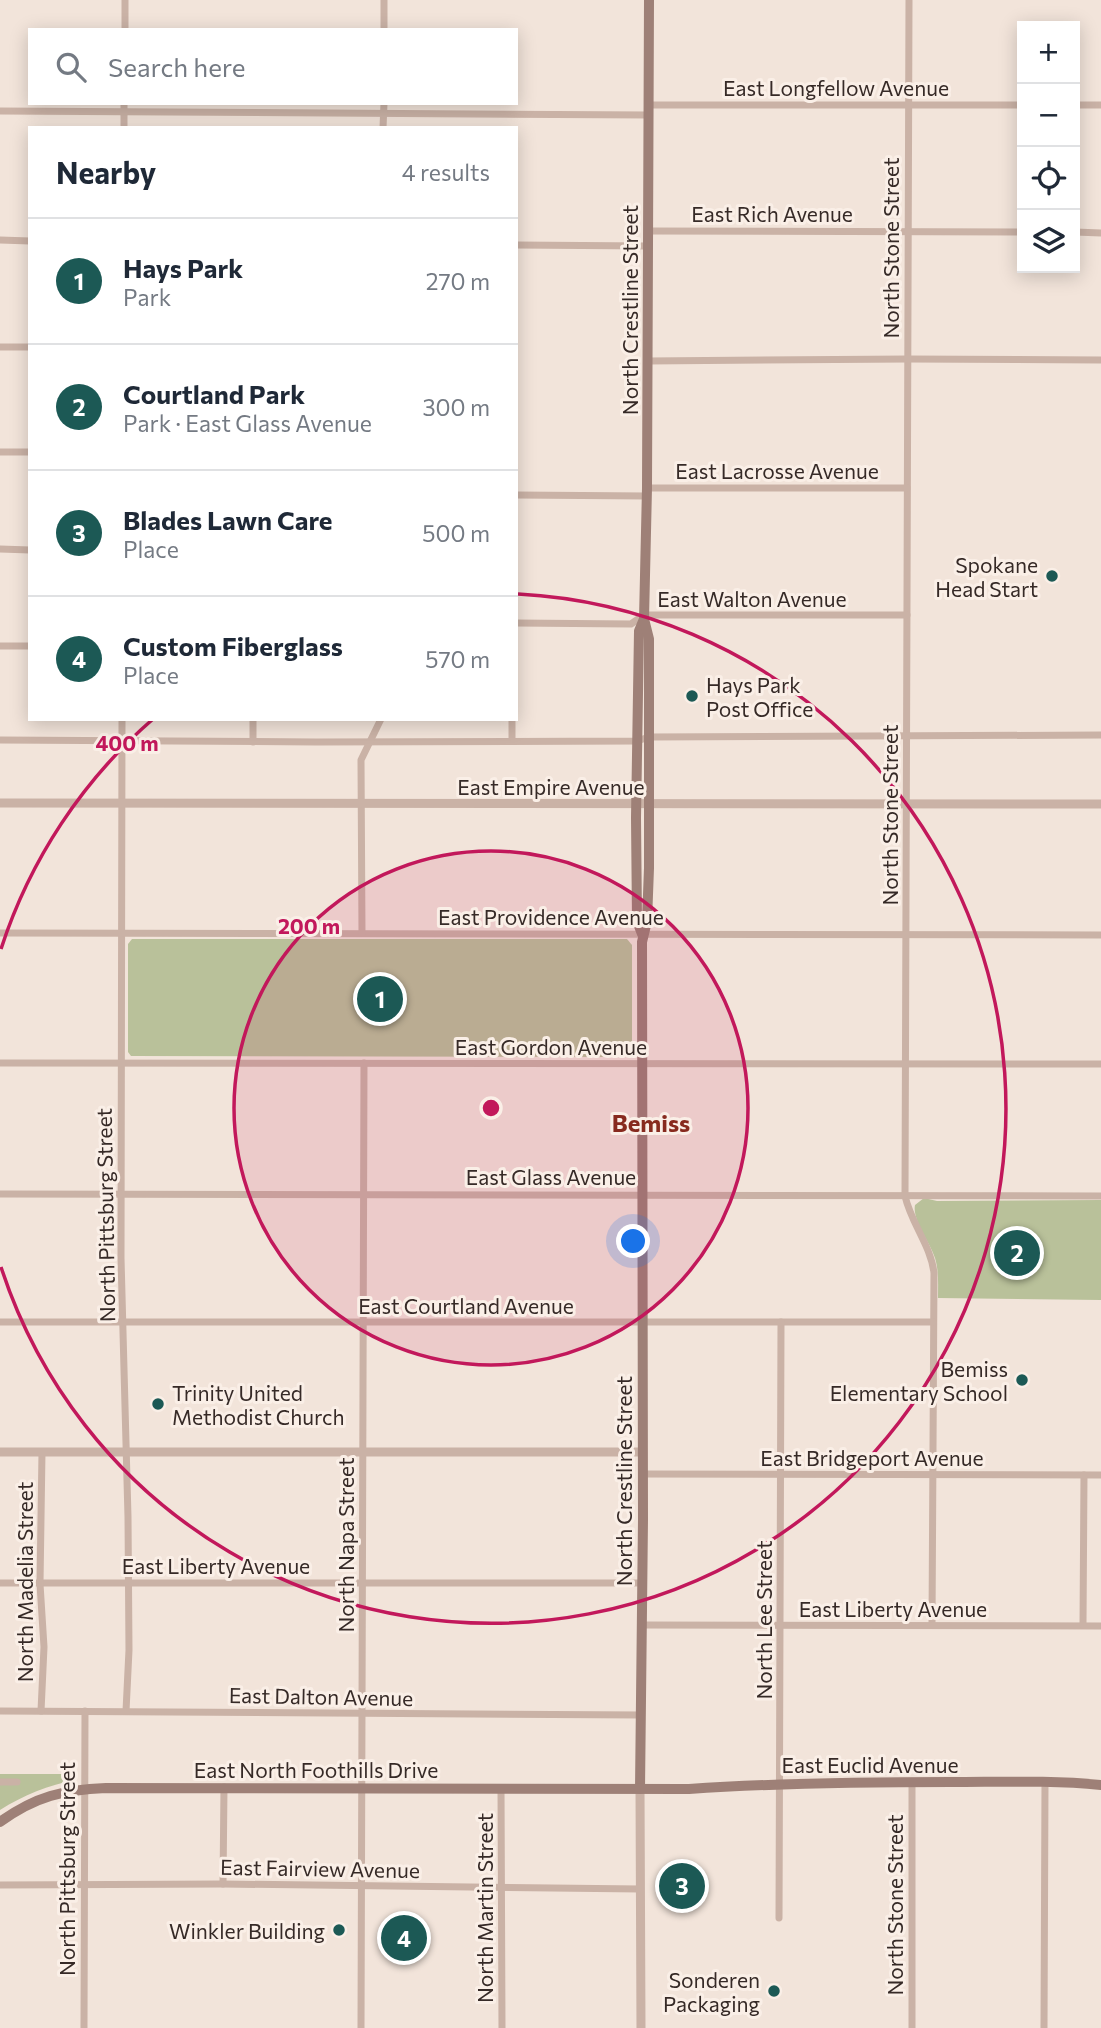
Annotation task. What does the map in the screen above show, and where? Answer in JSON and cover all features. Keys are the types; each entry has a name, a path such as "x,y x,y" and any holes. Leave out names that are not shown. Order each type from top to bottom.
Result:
{"main road":[{"name":"North Crestline Street","path":"642,934 648,920 649,803 649,639 644,617 649,0"},
{"name":"North Crestline Street","path":"640,1789 642,934 637,921 636,803 639,631 644,617"},
{"name":"East Euclid Avenue","path":"640,1789 689,1789 779,1783 1045,1782 1101,1785"},
{"name":"East North Foothills Drive","path":"0,1822 27,1803 53,1793 83,1789 640,1789"}],"street":[{"path":"125,0 125,28"},
{"path":"384,0 384,28"},
{"name":"North Stone Street","path":"909,0 905,1196 909,1211 933,1261 932,1625"},
{"path":"383,126 384,105"},
{"name":"East Longfellow Avenue","path":"0,111 124,108 383,115 1017,105"},
{"path":"1080,105 1101,105"},
{"path":"124,108 124,126"},
{"name":"East Rich Avenue","path":"648,231 1017,232"},
{"path":"1080,232 1101,233"},
{"path":"0,240 28,240"},
{"path":"518,245 648,246"},
{"path":"0,347 28,347"},
{"path":"648,361 1101,360"},
{"path":"0,452 28,452"},
{"name":"East Lacrosse Avenue","path":"518,495 907,488"},
{"path":"0,549 28,550"},
{"name":"East Walton Avenue","path":"518,623 631,624 644,617 907,615"},
{"path":"0,646 28,646"},
{"name":"North Pittsburg Street","path":"122,721 121,1194 127,1390 129,1650 126,1711"},
{"path":"253,721 253,742"},
{"path":"362,933 362,760 380,721"},
{"path":"512,721 512,741"},
{"path":"0,740 372,742 637,741 649,737 1101,736"},
{"name":"East Empire Avenue","path":"0,803 1101,804"},
{"name":"East Providence Avenue","path":"0,933 1101,935"},
{"name":"East Gordon Avenue","path":"0,1063 1101,1064"},
{"name":"North Napa Street","path":"361,2028 364,1063"},
{"name":"East Glass Avenue","path":"0,1194 1101,1196"},
{"name":"East Courtland Avenue","path":"0,1322 933,1322"},
{"name":"North Lee Street","path":"779,1918 781,1322"},
{"path":"0,1452 642,1452"},
{"name":"North Madelia Street","path":"41,1711 44,1647 40,1584 42,1452"},
{"name":"East Bridgeport Avenue","path":"642,1474 1101,1475"},
{"path":"1083,1625 1084,1475"},
{"name":"East Liberty Avenue","path":"0,1583 642,1583"},
{"name":"East Liberty Avenue","path":"642,1625 1101,1626"},
{"name":"East Dalton Avenue","path":"0,1711 641,1715"},
{"name":"North Pittsburg Street","path":"84,2028 85,1711"},
{"path":"0,1782 17,1782"},
{"name":"North Stone Street","path":"912,1782 912,2028"},
{"path":"1044,2028 1045,1782"},
{"path":"223,1884 224,1787"},
{"name":"North Martin Street","path":"501,1788 502,2028"},
{"name":"North Crestline Street","path":"640,1789 640,2028"},
{"name":"East Fairview Avenue","path":"0,1885 223,1884 640,1889"}],"green space":[{"path":"132,939 627,939 632,945 632,1050 630,1055 624,1057 131,1056 128,1052 128,944"},
{"path":"924,1198 937,1201 1101,1200 1101,1300 938,1298 935,1258 915,1211 915,1205"},
{"path":"0,1774 76,1774 76,1780 36,1791 0,1810"}],"place":[{"name":"Spokane Head Start","path":"1052,576"},
{"name":"Hays Park Post Office","path":"692,696"},
{"name":"Hays Park","path":"380,999"},
{"name":"Courtland Park","path":"1017,1253"},
{"name":"Bemiss Elementary School","path":"1022,1380"},
{"name":"Trinity United Methodist Church","path":"158,1404"},
{"name":"Blades Lawn Care","path":"682,1886"},
{"name":"Winkler Building","path":"339,1930"},
{"name":"Custom Fiberglass","path":"404,1938"},
{"name":"Sonderen Packaging","path":"774,1991"}],"district":[{"name":"Bemiss","path":"651,1122"}]}
